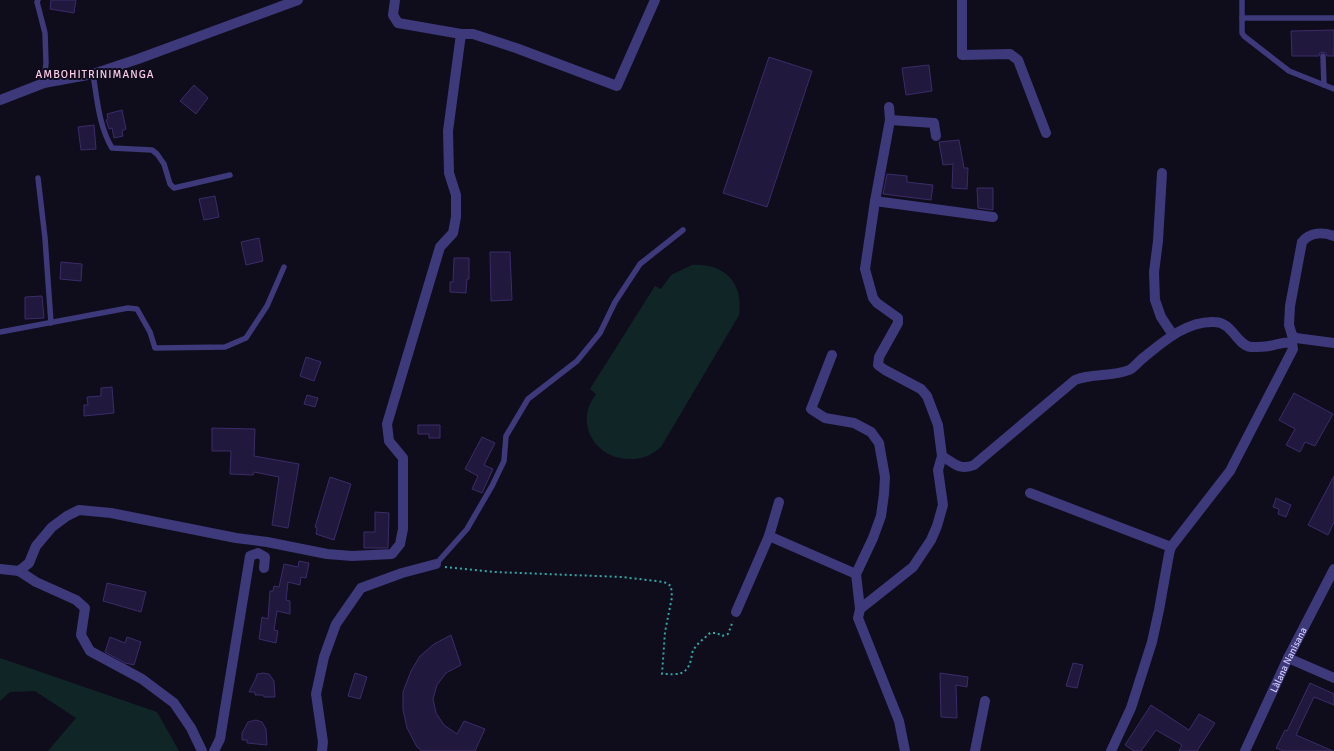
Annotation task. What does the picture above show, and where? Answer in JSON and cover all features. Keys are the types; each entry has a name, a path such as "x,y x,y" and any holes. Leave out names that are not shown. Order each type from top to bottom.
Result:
{"street":[{"path":"0,100 44,84 93,74 138,59 298,0"},
{"path":"395,0 393,15 398,23 461,34 473,34 516,48 617,86 655,0"},
{"path":"962,0 962,55 1010,54 1018,60 1046,133"},
{"path":"20,571 29,563 36,546 52,527 67,516 79,510 111,514 327,554 352,556 392,554 395,552 400,544 403,530 403,458 389,441 387,424 440,247 453,233 456,217 456,195 449,173 448,131 461,34"},
{"path":"860,609 913,567 931,540 943,505 938,470 942,456 938,425 927,396 921,389 878,365 879,357 898,323 898,318 877,303 865,269 875,201 890,120 889,107"},
{"path":"890,120 934,123 936,136"},
{"path":"1162,173 1158,241 1154,272 1155,300 1161,317 1173,335"},
{"path":"875,201 993,216"},
{"path":"1334,236 1327,234 1314,234 1306,237 1302,242 1288,325 1292,335 1296,338 1334,343"},
{"path":"942,456 961,468 967,468 974,465 1075,380 1084,376 1130,370 1173,335 1197,324 1215,321 1226,325 1245,345 1250,347 1269,346 1287,341 1292,343 1293,349 1230,471 1171,547 1152,642 1131,708 1111,751"},
{"path":"832,355 811,409 825,418 854,423 871,432 879,443 884,478 881,516 873,538 856,574 860,609 858,618 899,721 905,751"},
{"path":"1030,493 1171,547"},
{"path":"736,612 769,536 779,502"},
{"path":"769,536 856,574"},
{"path":"214,751 220,739 250,556 258,553 265,557 264,568"},
{"path":"322,751 323,742 316,694 324,657 336,624 361,588 402,573 436,564"},
{"path":"0,569 20,571 36,582 76,600 85,608 81,635 90,651 142,679 174,703 191,728 202,751"},
{"name":"Làlana Nanisana","path":"1245,751 1288,658 1334,569"},
{"path":"1288,658 1334,678"},
{"path":"975,751 985,701"}],"lane":[{"path":"38,0 37,2 45,33 46,63 44,84"},
{"path":"1242,0 1242,33 1247,39 1289,71 1334,89"},
{"path":"1242,18 1334,18"},
{"path":"1324,56 1324,85"},
{"path":"93,74 103,130 112,148 152,150 164,164 170,184 174,188 230,175"},
{"path":"38,178 45,238 52,323"},
{"path":"436,564 467,530 492,486 504,461 506,436 528,399 577,361 600,333 615,302 640,264 683,230"},
{"path":"0,332 128,308 137,309 150,332 155,348 225,347 246,338 267,306 284,267"}],"path":[{"path":"451,568 495,572 622,577 664,582 671,586 672,597 665,632 662,674 681,674 686,671 692,659 692,652 710,633 717,633 722,636 728,634 736,612"}],"green space":[{"path":"692,265 714,267 729,277 735,285 738,293 740,304 739,315 661,447 652,454 641,458 623,459 614,456 605,452 598,446 588,430 588,410 596,394 590,389 655,286 661,289 671,275"},
{"path":"0,658 157,712 179,751 48,751 76,718 35,691 10,692 0,701"}],"building":[{"path":"51,0 76,0 74,13 50,9"},
{"path":"1334,30 1334,56 1327,56 1326,53 1323,52 1320,53 1319,56 1292,56 1291,31"},
{"path":"769,57 812,71 767,207 723,193"},
{"path":"929,65 932,91 906,95 902,68"},
{"path":"194,85 208,98 196,114 180,101"},
{"path":"122,110 126,129 122,131 123,136 114,138 112,128 109,129 106,120 108,119 107,114"},
{"path":"94,125 96,149 81,150 78,127"},
{"path":"959,140 964,168 968,168 967,189 952,188 953,164 943,165 939,142"},
{"path":"887,174 907,176 907,182 933,185 931,200 883,194"},
{"path":"977,188 993,188 993,210 978,208"},
{"path":"215,196 219,217 204,220 199,199"},
{"path":"259,238 263,261 246,265 241,242"},
{"path":"490,252 510,252 512,300 491,301"},
{"path":"454,258 469,258 469,279 467,279 466,293 450,292 450,282 453,282"},
{"path":"61,262 82,264 81,281 60,279"},
{"path":"42,296 44,318 25,319 25,297"},
{"path":"306,357 321,362 314,381 300,376"},
{"path":"112,387 114,413 84,416 84,405 88,405 87,397 101,396 101,388"},
{"path":"1294,393 1333,414 1315,446 1305,442 1300,452 1286,445 1295,429 1279,420"},
{"path":"307,395 318,398 315,407 304,404"},
{"path":"418,425 440,425 440,438 429,438 429,434 418,434"},
{"path":"212,428 255,429 254,456 299,464 288,528 272,525 279,477 254,472 253,475 230,474 231,451 212,451"},
{"path":"482,437 495,443 484,465 493,469 482,493 472,489 478,476 465,469"},
{"path":"1334,476 1334,522 1328,535 1308,525"},
{"path":"330,477 351,484 334,540 316,534 317,528 315,527"},
{"path":"1276,498 1291,505 1286,517 1278,514 1279,509 1273,507"},
{"path":"375,512 389,513 388,548 364,548 364,532 375,532"},
{"path":"299,561 309,563 306,578 301,577 300,585 288,582 286,600 290,601 290,614 277,611 274,630 278,631 276,643 259,639 262,617 268,619 270,591 273,591 274,586 279,587 284,564 298,567"},
{"path":"107,583 146,592 141,612 103,601"},
{"path":"451,635 461,665 446,673 437,685 433,699 436,713 444,725 457,734 464,721 485,729 475,751 422,751 417,747 407,728 403,710 403,692 411,671 420,656 434,644"},
{"path":"110,637 125,643 127,637 141,642 134,665 125,663 105,652"},
{"path":"1073,663 1083,665 1077,688 1066,686"},
{"path":"355,673 367,677 360,699 348,696"},
{"path":"940,673 968,677 967,687 956,685 957,718 941,717"},
{"path":"257,674 269,674 274,681 275,697 264,697 263,695 255,695 255,692 249,692"},
{"path":"1310,683 1334,694 1334,705 1314,697 1296,735 1333,751 1284,751 1276,748 1285,730 1287,731"},
{"path":"1151,705 1189,730 1199,714 1215,723 1197,751 1179,751 1182,745 1156,730 1141,751 1134,751 1125,745"},
{"path":"256,720 262,722 266,729 267,745 247,743 247,740 242,740 242,733 248,722"}],"district":[{"name":"AMBOHITRINIMANGA","path":"95,74"}]}
